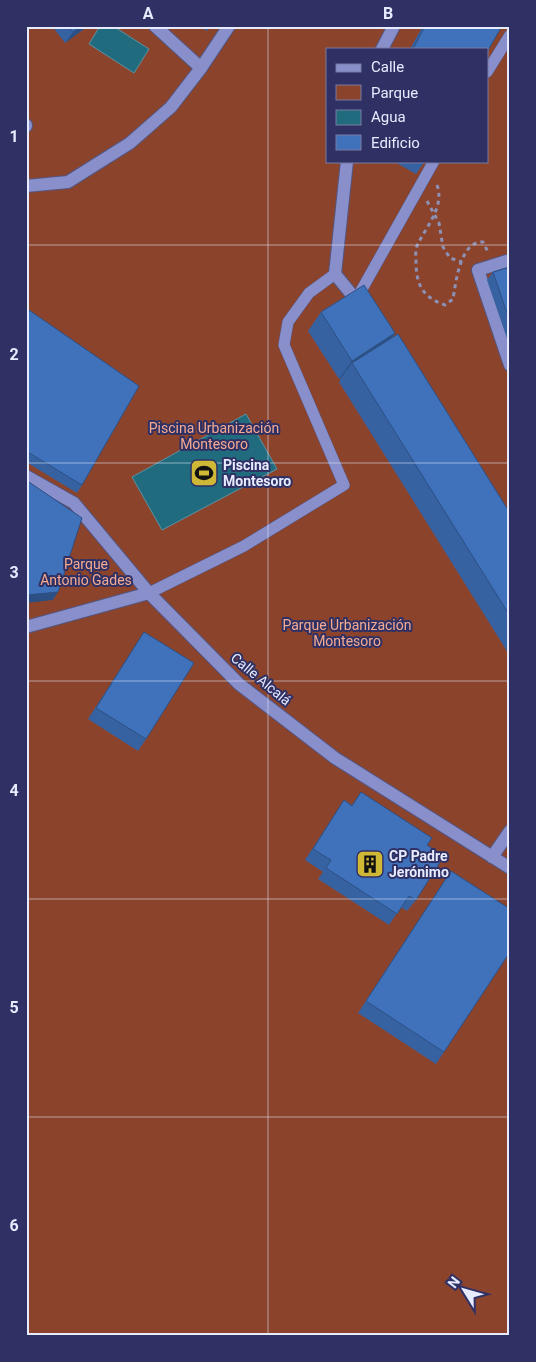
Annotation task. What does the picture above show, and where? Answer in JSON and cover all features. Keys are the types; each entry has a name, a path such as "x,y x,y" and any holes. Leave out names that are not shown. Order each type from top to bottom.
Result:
{"street":[{"path":"155,26 201,68"},
{"path":"26,186 68,182 130,143 171,108 229,26"},
{"path":"383,48 394,26"},
{"path":"347,162 335,274 368,315"},
{"path":"510,260 478,270 510,365"},
{"name":"Calle Alcalá","path":"26,476 74,503 149,593 239,684 335,758 510,868"},
{"path":"26,627 149,593"},
{"path":"492,857 510,831"}],"lane":[{"path":"488,70 510,34"},
{"path":"356,299 433,162"},
{"path":"149,593 244,546 344,485 284,345 288,322 309,292 335,274"}],"path":[{"path":"436,182 440,193 439,207 416,248 416,280 432,300 445,305 453,299 462,262 467,250 477,242 482,242 489,252 488,258 478,270"},
{"path":"423,194 439,223 443,246 450,258 462,262"}],"green space":[{"path":"26,26 510,26 510,1336 26,1336"}],"water":[{"path":"100,26 113,26 149,49 134,73 89,44"},
{"name":"Piscina Montesoro","path":"246,414 277,469 162,530 132,477"}],"building":[{"path":"69,26 80,26 73,32"},
{"path":"425,26 502,26 488,50 488,48 414,48"},
{"path":"510,267 510,322 493,272"},
{"path":"364,285 395,333 352,361 321,312"},
{"path":"26,308 139,386 82,485 26,451"},
{"path":"398,334 510,513 510,616 352,363"},
{"path":"26,480 82,518 58,592 26,595"},
{"path":"144,632 194,663 146,739 96,708"},
{"name":"CP Padre Jerónimo","path":"361,792 432,838 427,845 444,856 416,900 409,896 397,914 326,868 331,860 313,849 344,800 352,806"},
{"path":"451,871 510,909 510,952 444,1052 366,1001"}],"place":[{"name":"Piscina Montesoro","path":"204,473"},
{"name":"CP Padre Jerónimo","path":"370,864"}],"park label":[{"name":"Piscina Urbanización Montesoro","path":"214,436"},
{"name":"Parque Antonio Gades","path":"86,572"},
{"name":"Parque Urbanización Montesoro","path":"347,634"}]}
